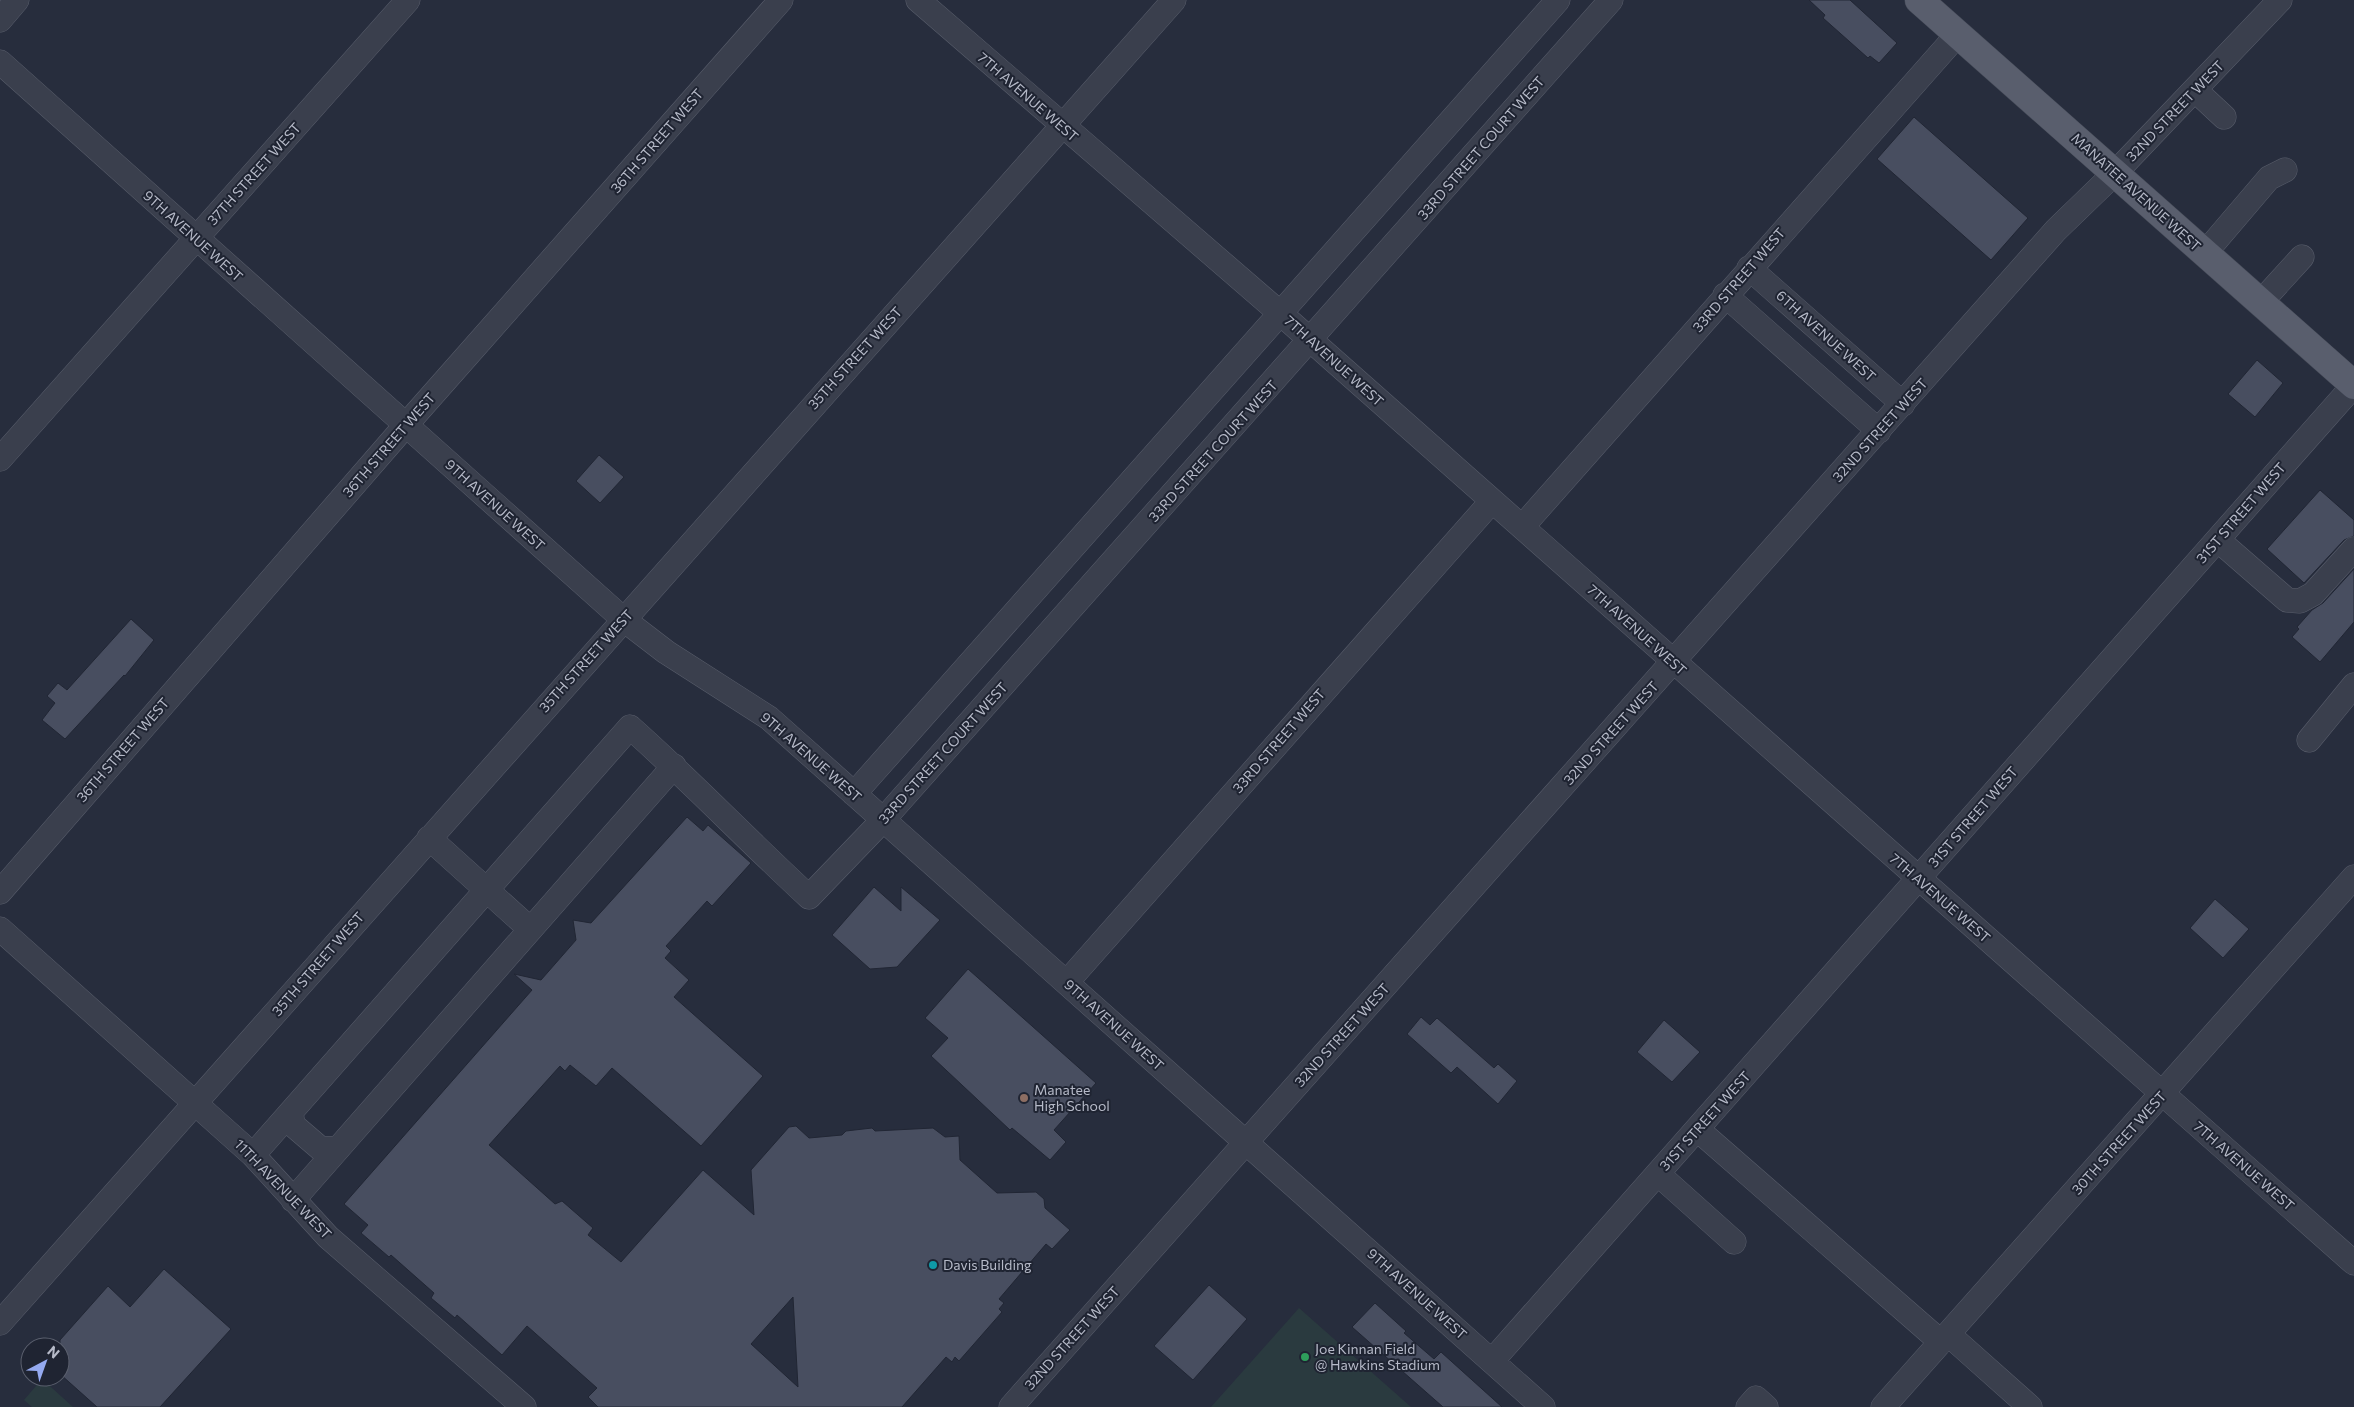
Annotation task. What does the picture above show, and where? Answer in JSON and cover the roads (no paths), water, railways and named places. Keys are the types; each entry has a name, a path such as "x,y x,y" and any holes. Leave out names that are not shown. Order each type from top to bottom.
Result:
{"main road":[{"name":"MANATEE AVENUE WEST","path":"1919,0 2354,385"}],"street":[{"path":"0,20 18,0"},
{"name":"37TH STREET WEST","path":"0,459 408,0"},
{"name":"36TH STREET WEST","path":"0,892 405,426 781,0"},
{"name":"7TH AVENUE WEST","path":"918,0 1062,127 1280,313 2354,1263"},
{"name":"35TH STREET WEST","path":"0,1323 1174,0"},
{"path":"854,794 1558,0"},
{"name":"33RD STREET COURT WEST","path":"674,766 749,842 809,897 884,820 1611,0"},
{"name":"32ND STREET WEST","path":"1011,1407 2056,230 2195,90 2280,0"},
{"name":"33RD STREET WEST","path":"1522,527 1725,295 1958,34"},
{"name":"9TH AVENUE WEST","path":"0,62 623,619 666,652 769,718 1543,1407"},
{"path":"2195,90 2224,117"},
{"path":"2204,253 2268,178 2285,170"},
{"path":"2261,302 2302,257"},
{"name":"6TH AVENUE WEST","path":"1749,268 1903,404"},
{"path":"1725,295 1879,431"},
{"name":"31ST STREET WEST","path":"1492,1361 2354,385"},
{"name":"33RD STREET WEST","path":"1067,982 1492,501"},
{"path":"2218,540 2287,600 2300,601 2313,594 2354,549"},
{"path":"2308,740 2354,685"},
{"path":"254,1154 630,727 674,766 293,1200"},
{"path":"429,838 530,929"},
{"name":"30TH STREET WEST","path":"1884,1407 2354,877"},
{"name":"11TH AVENUE WEST","path":"0,929 254,1154 293,1200 328,1237 524,1407"},
{"path":"291,1112 293,1125 321,1149 330,1150 338,1148"},
{"path":"1697,1129 1945,1338 2030,1407"},
{"path":"1658,1174 1734,1242"},
{"path":"1748,1407 1756,1398 1766,1407"}],"place":[{"name":"Manatee High School","path":"1024,1098"},
{"name":"Davis Building","path":"933,1265"},
{"name":"Joe Kinnan Field @ Hawkins Stadium","path":"1305,1357"}]}
